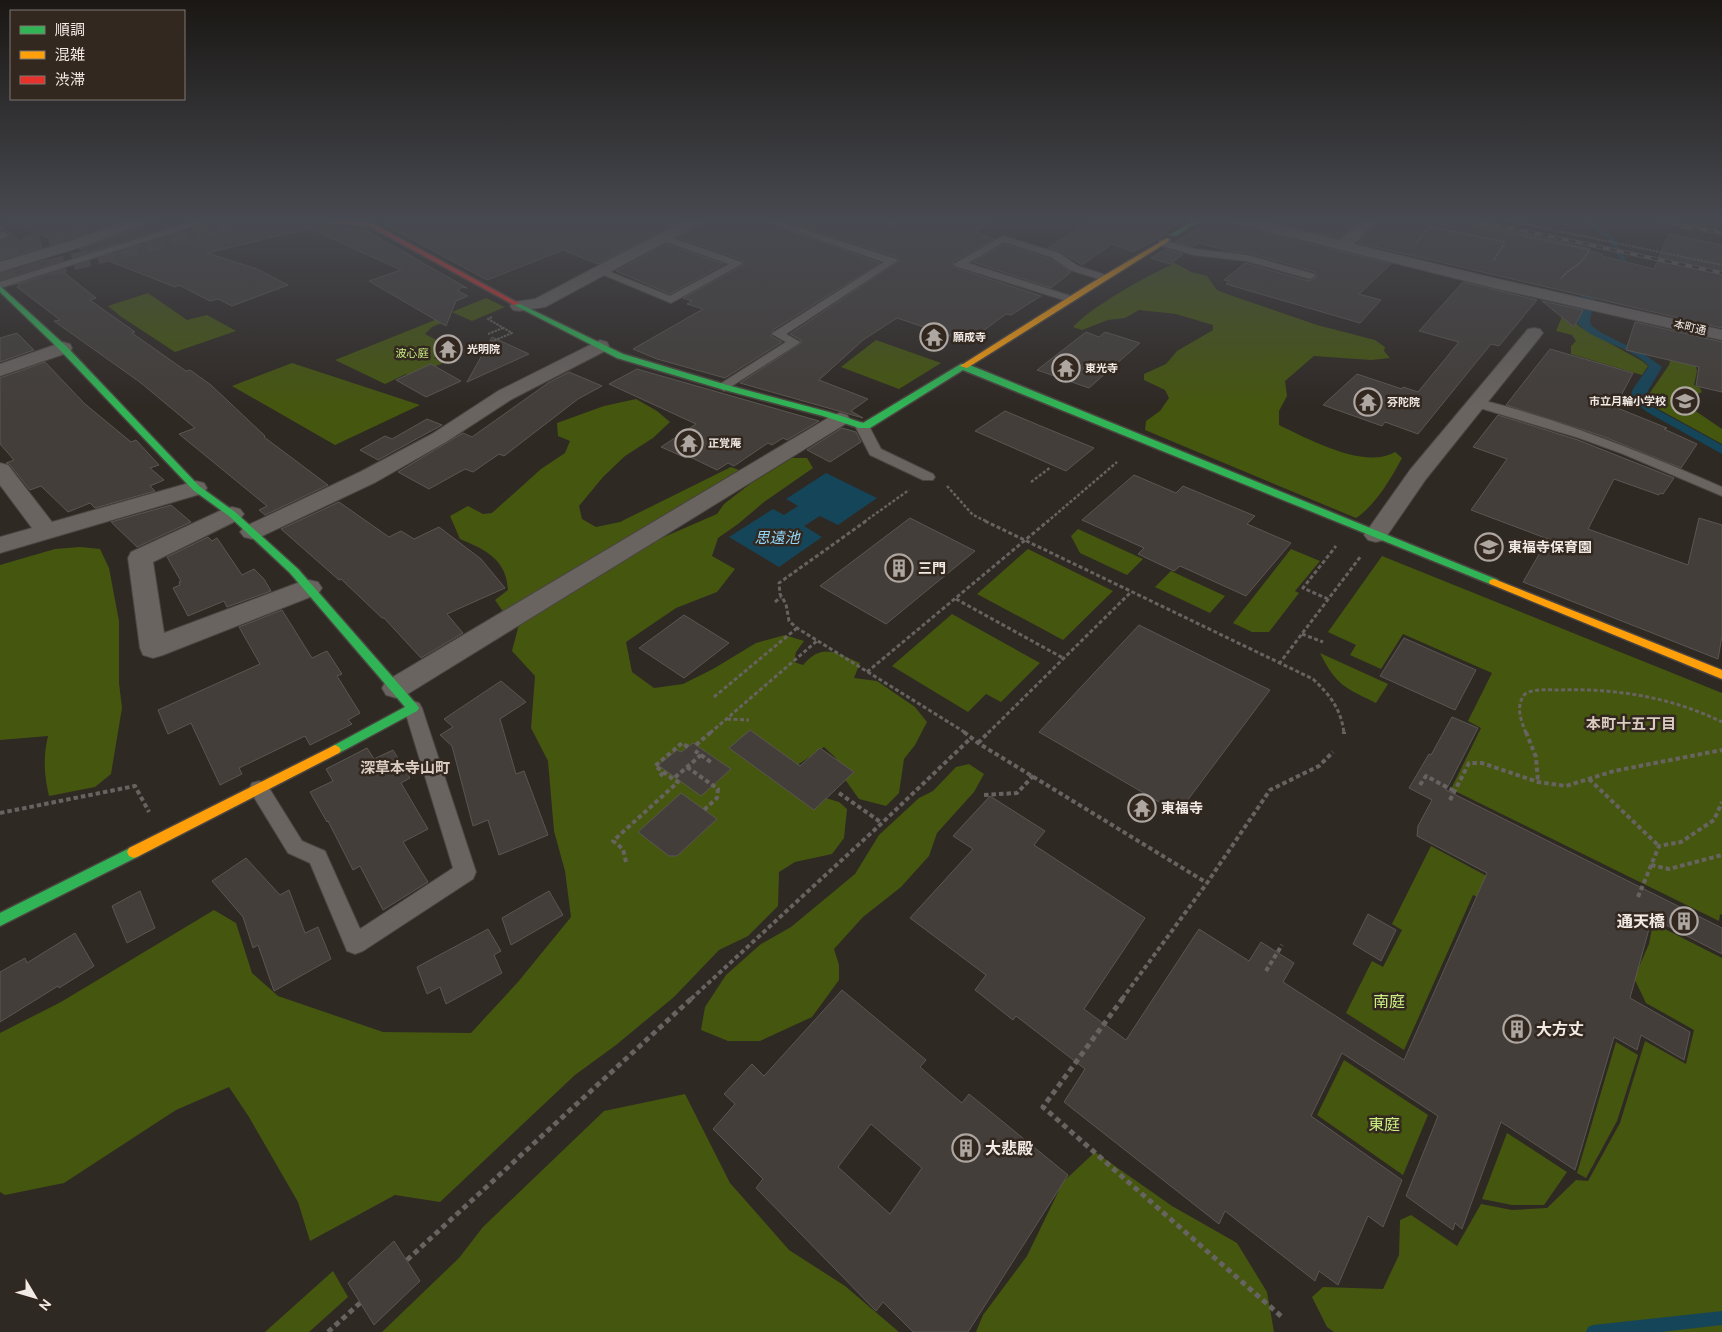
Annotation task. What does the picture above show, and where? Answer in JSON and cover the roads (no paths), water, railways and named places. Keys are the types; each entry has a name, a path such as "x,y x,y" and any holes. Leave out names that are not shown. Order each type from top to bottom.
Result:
{"street":[{"path":"475,282 620,356 867,426 1094,282"},
{"path":"519,306 539,304 580,282"},
{"path":"1376,535 1418,475 1478,403 1543,318 1485,282"},
{"path":"0,287 63,348 196,488 232,514 294,571 413,708 346,745 162,837 93,875 0,920"},
{"name":"本町通","path":"1543,318 1572,301 1722,335"},
{"path":"252,532 376,473 439,438 505,395 600,346"},
{"path":"0,370 63,348"},
{"path":"963,367 1722,675"},
{"path":"396,688 851,422"},
{"path":"0,470 46,531"},
{"path":"0,545 196,488"},
{"path":"232,514 140,558 153,648 309,588"}],"lane":[{"path":"0,287 14,282"},
{"path":"625,282 671,300 704,282"},
{"path":"724,387 794,342 778,334 859,282"},
{"path":"1017,282 1070,299"},
{"path":"1478,403 1628,450 1722,492"},
{"path":"851,422 875,452 928,477"},
{"path":"259,789 295,848 318,857 355,944 464,872 413,708"}],"water":[{"path":"1587,282 1605,282 1598,287 1590,320 1591,325 1600,332 1644,354 1662,367 1645,396 1649,405 1722,445 1722,454 1647,412 1630,398 1635,386 1649,366 1633,353 1586,331 1578,324 1576,307"},
{"name":"思遠池","path":"826,473 877,498 838,525 820,516 804,526 822,537 779,567 729,537 773,509 784,515 798,506 786,499"}],"waterway":[{"path":"1593,1332 1722,1318"}],"place":[{"name":"願成寺","path":"934,337"},
{"name":"光明院","path":"448,349"},
{"name":"東光寺","path":"1066,368"},
{"name":"市立月輪小学校","path":"1685,401"},
{"name":"芬陀院","path":"1368,402"},
{"name":"正覚庵","path":"689,443"},
{"name":"東福寺保育園","path":"1489,547"},
{"name":"三門","path":"899,568"},
{"name":"東福寺","path":"1142,808"},
{"name":"通天橋","path":"1684,921"},
{"name":"大方丈","path":"1517,1029"},
{"name":"大悲殿","path":"966,1148"}],"district":[{"name":"本町十五丁目","path":"1631,724"},
{"name":"深草本寺山町","path":"405,768"}],"park label":[{"name":"波心庭","path":"412,353"},
{"name":"南庭","path":"1389,1001"},
{"name":"東庭","path":"1384,1124"}]}
